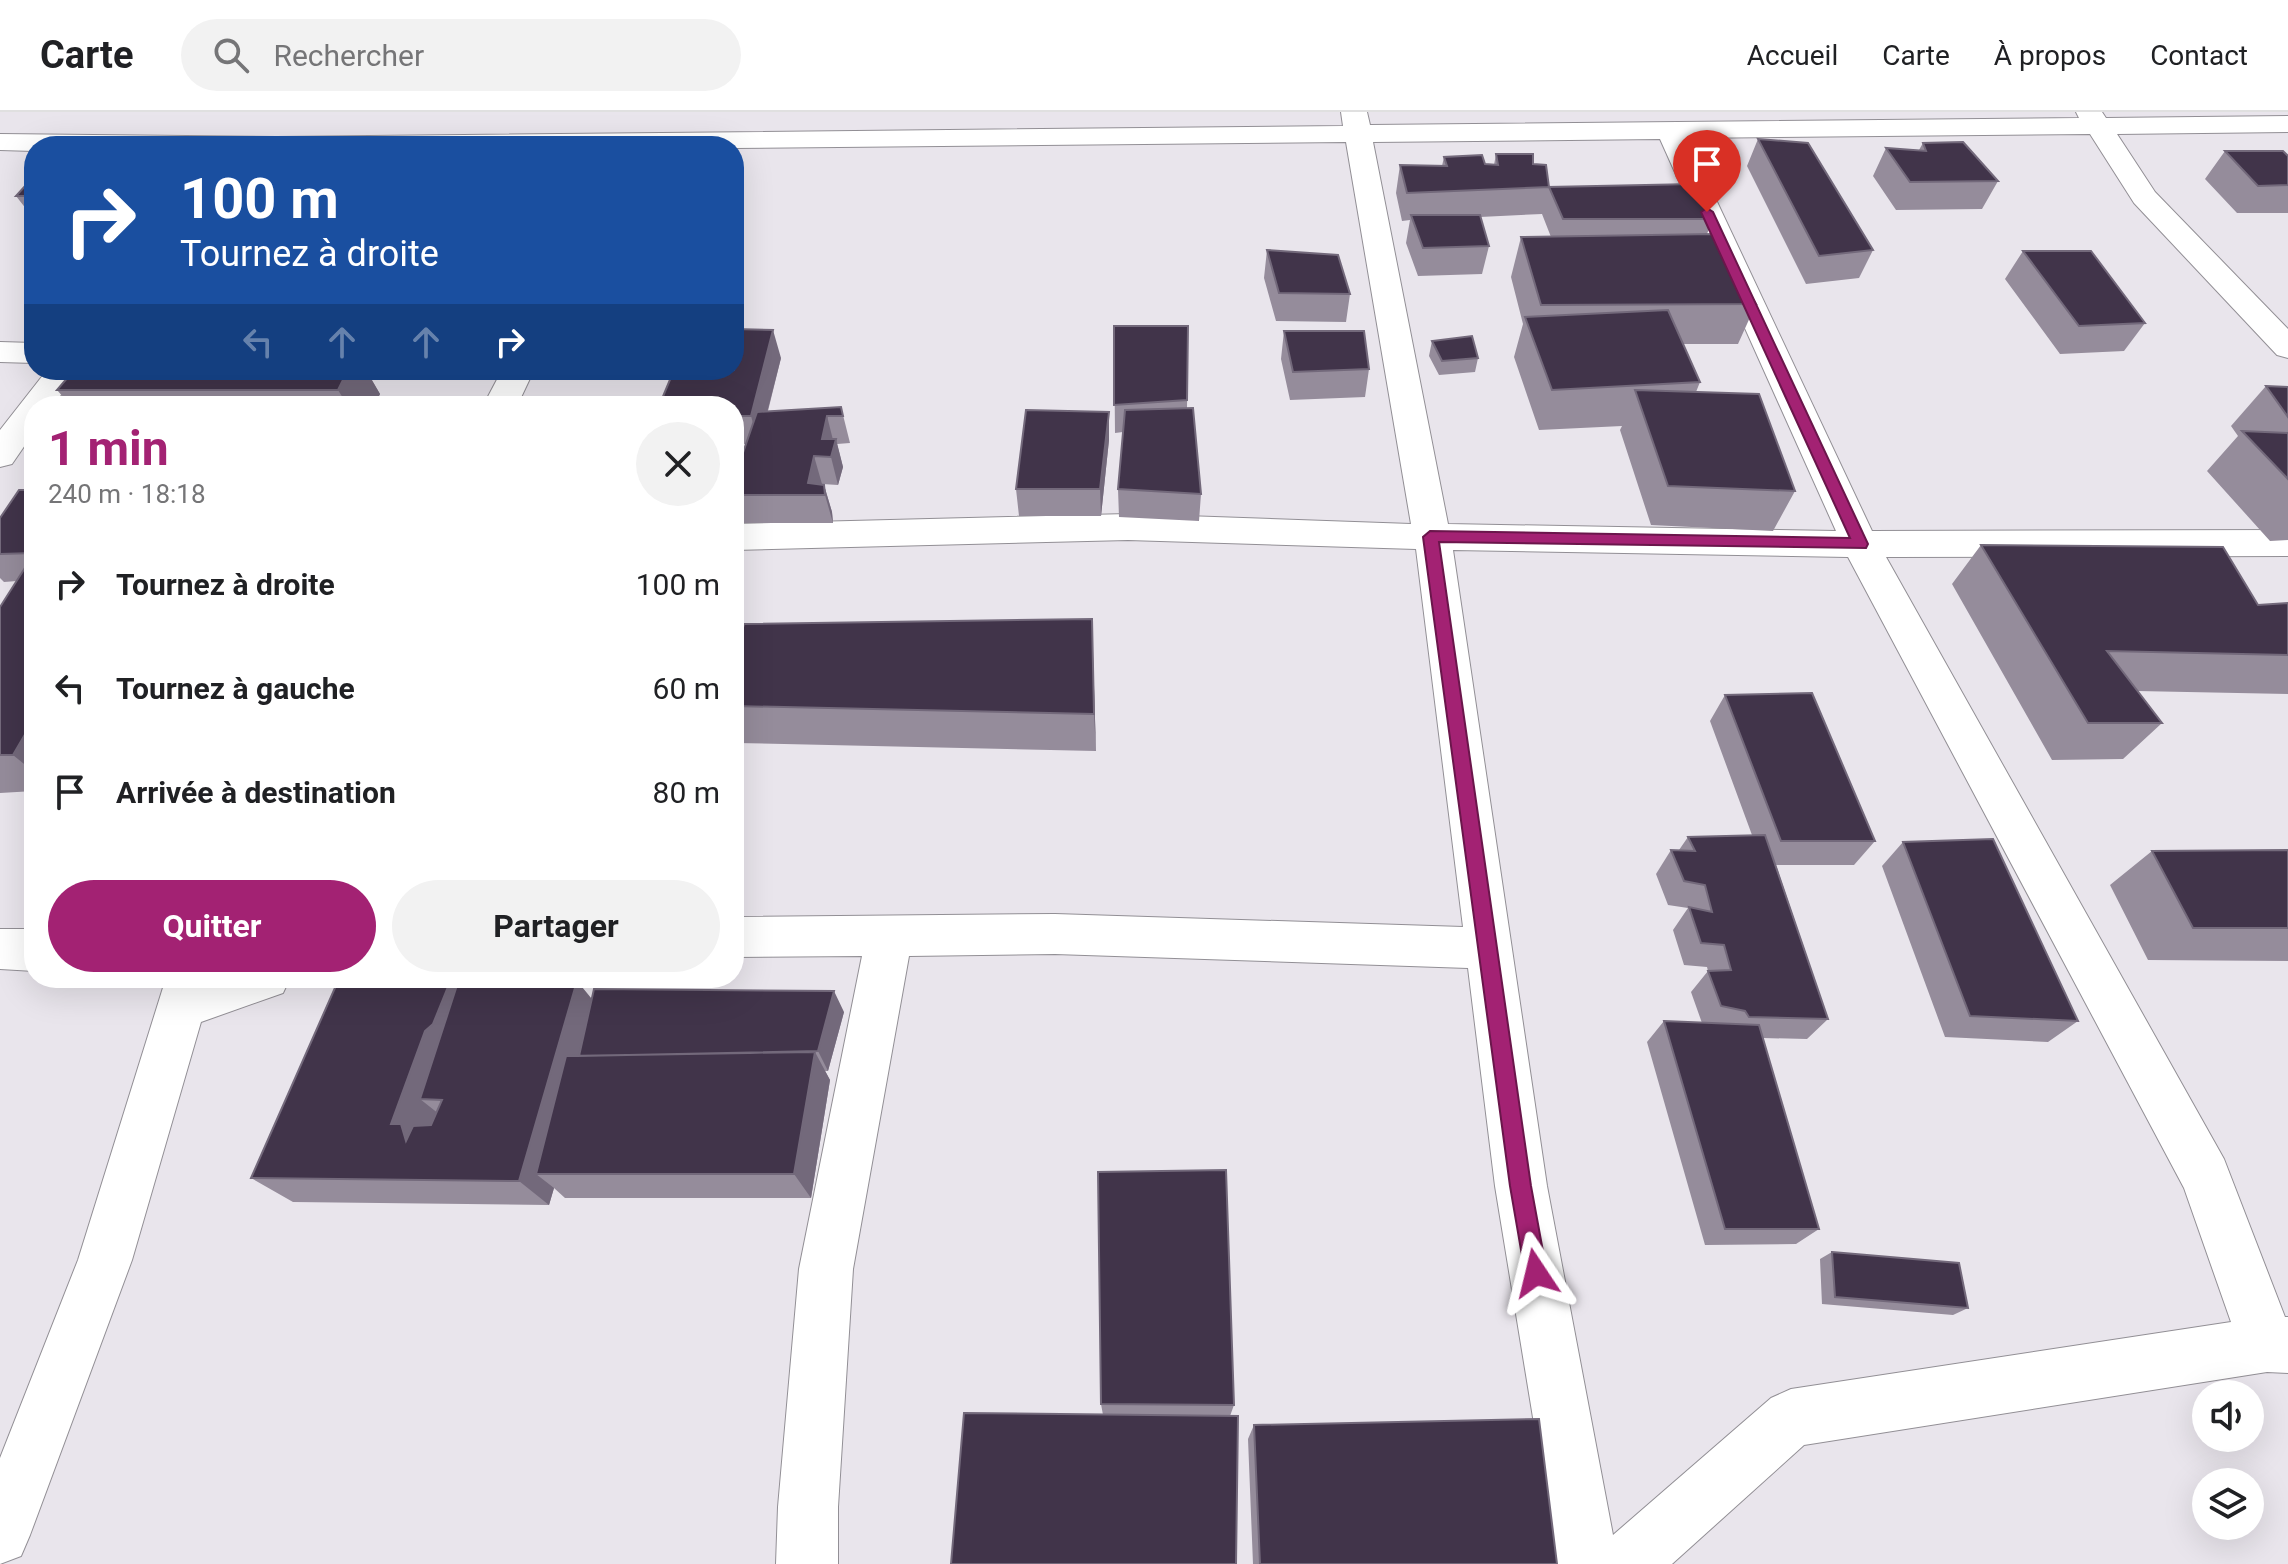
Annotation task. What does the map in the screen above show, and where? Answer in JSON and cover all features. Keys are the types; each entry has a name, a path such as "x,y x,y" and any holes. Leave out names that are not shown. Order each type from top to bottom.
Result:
{"street":[{"path":"639,136 652,112"},
{"path":"744,140 1354,122 1669,129 2094,118 2288,124"},
{"path":"2094,118 2144,197 2288,348"},
{"path":"1354,122 1430,537 1521,1186 1588,1564"},
{"path":"238,136 249,123"},
{"path":"1626,1564 1791,1418 2278,1345 2206,1177 1860,544 1669,129"},
{"path":"0,142 24,142"},
{"path":"0,352 24,353"},
{"path":"43,396 56,380"},
{"path":"0,456 24,421"},
{"path":"744,537 1128,527 1430,537 1860,544 2288,543"},
{"path":"744,937 1055,934 1488,948"},
{"path":"807,1564 808,1507 826,1269 889,936"},
{"path":"0,949 24,950"},
{"path":"0,1535 105,1260 186,992 209,988"}],"building":[{"path":"1758,139 1808,143 1873,250 1819,256"},
{"path":"1963,142 1998,181 1910,182 1886,148 1926,151 1923,143"},
{"path":"2225,151 2283,151 2288,156 2288,185 2258,186"},
{"path":"1496,154 1533,154 1533,164 1546,165 1549,187 1407,193 1400,165 1447,166 1444,157 1482,155 1485,164 1498,165"},
{"path":"1694,184 1713,219 1563,219 1549,187"},
{"path":"1411,215 1480,215 1489,246 1423,248"},
{"path":"1714,234 1756,304 1541,305 1521,237"},
{"path":"1267,250 1338,255 1350,294 1279,293"},
{"path":"2023,251 2091,251 2145,323 2079,326"},
{"path":"1668,310 1700,382 1552,390 1525,317"},
{"path":"1114,326 1188,326 1187,400 1114,405"},
{"path":"744,329 773,330 751,416 744,416 744,396 663,396 670,380 744,380"},
{"path":"1284,331 1364,331 1369,369 1293,372"},
{"path":"1472,336 1478,358 1442,361 1432,341"},
{"path":"66,380 343,380 338,390 57,390"},
{"path":"2266,386 2288,387 2288,417"},
{"path":"1635,390 1759,394 1795,491 1668,486"},
{"path":"841,407 843,416 827,416 822,439 836,439 831,457 814,456 808,483 824,485 825,495 744,495 744,450 757,412"},
{"path":"1193,408 1201,494 1118,489 1125,410"},
{"path":"1026,410 1109,412 1100,489 1016,489"},
{"path":"2242,431 2288,433 2288,479"},
{"path":"19,490 24,490 24,553 0,554 0,518"},
{"path":"1981,545 2223,547 2258,605 2288,603 2288,655 2107,651 2162,723 2088,723"},
{"path":"24,569 24,736 13,755 0,755 0,607"},
{"path":"1092,619 1094,714 744,706 744,624"},
{"path":"1812,693 1875,841 1781,841 1725,695"},
{"path":"1765,835 1828,1019 1749,1017 1745,1011 1721,1006 1708,971 1731,970 1724,945 1701,943 1689,907 1712,912 1705,885 1684,881 1671,850 1695,851 1688,837"},
{"path":"1993,839 2078,1021 1970,1016 1903,842"},
{"path":"2288,850 2288,928 2193,928 2152,851"},
{"path":"335,988 448,988 433,1024 425,1031 391,1124 401,1124 406,1141 413,1126 431,1125 442,1100 420,1099 456,988 575,988 519,1181 251,1178"},
{"path":"594,989 834,991 818,1051 579,1056"},
{"path":"1664,1021 1759,1025 1819,1229 1725,1229"},
{"path":"815,1052 794,1174 536,1174 566,1056"},
{"path":"1226,1170 1234,1405 1101,1404 1098,1172"},
{"path":"1832,1252 1959,1263 1968,1308 1835,1297"},
{"path":"964,1413 1238,1416 1236,1564 951,1564"},
{"path":"1539,1419 1557,1564 1260,1564 1254,1425"}],"route":[{"path":"1536,1273 1521,1186 1435,554 1430,537 1860,544 1707,212"}]}
